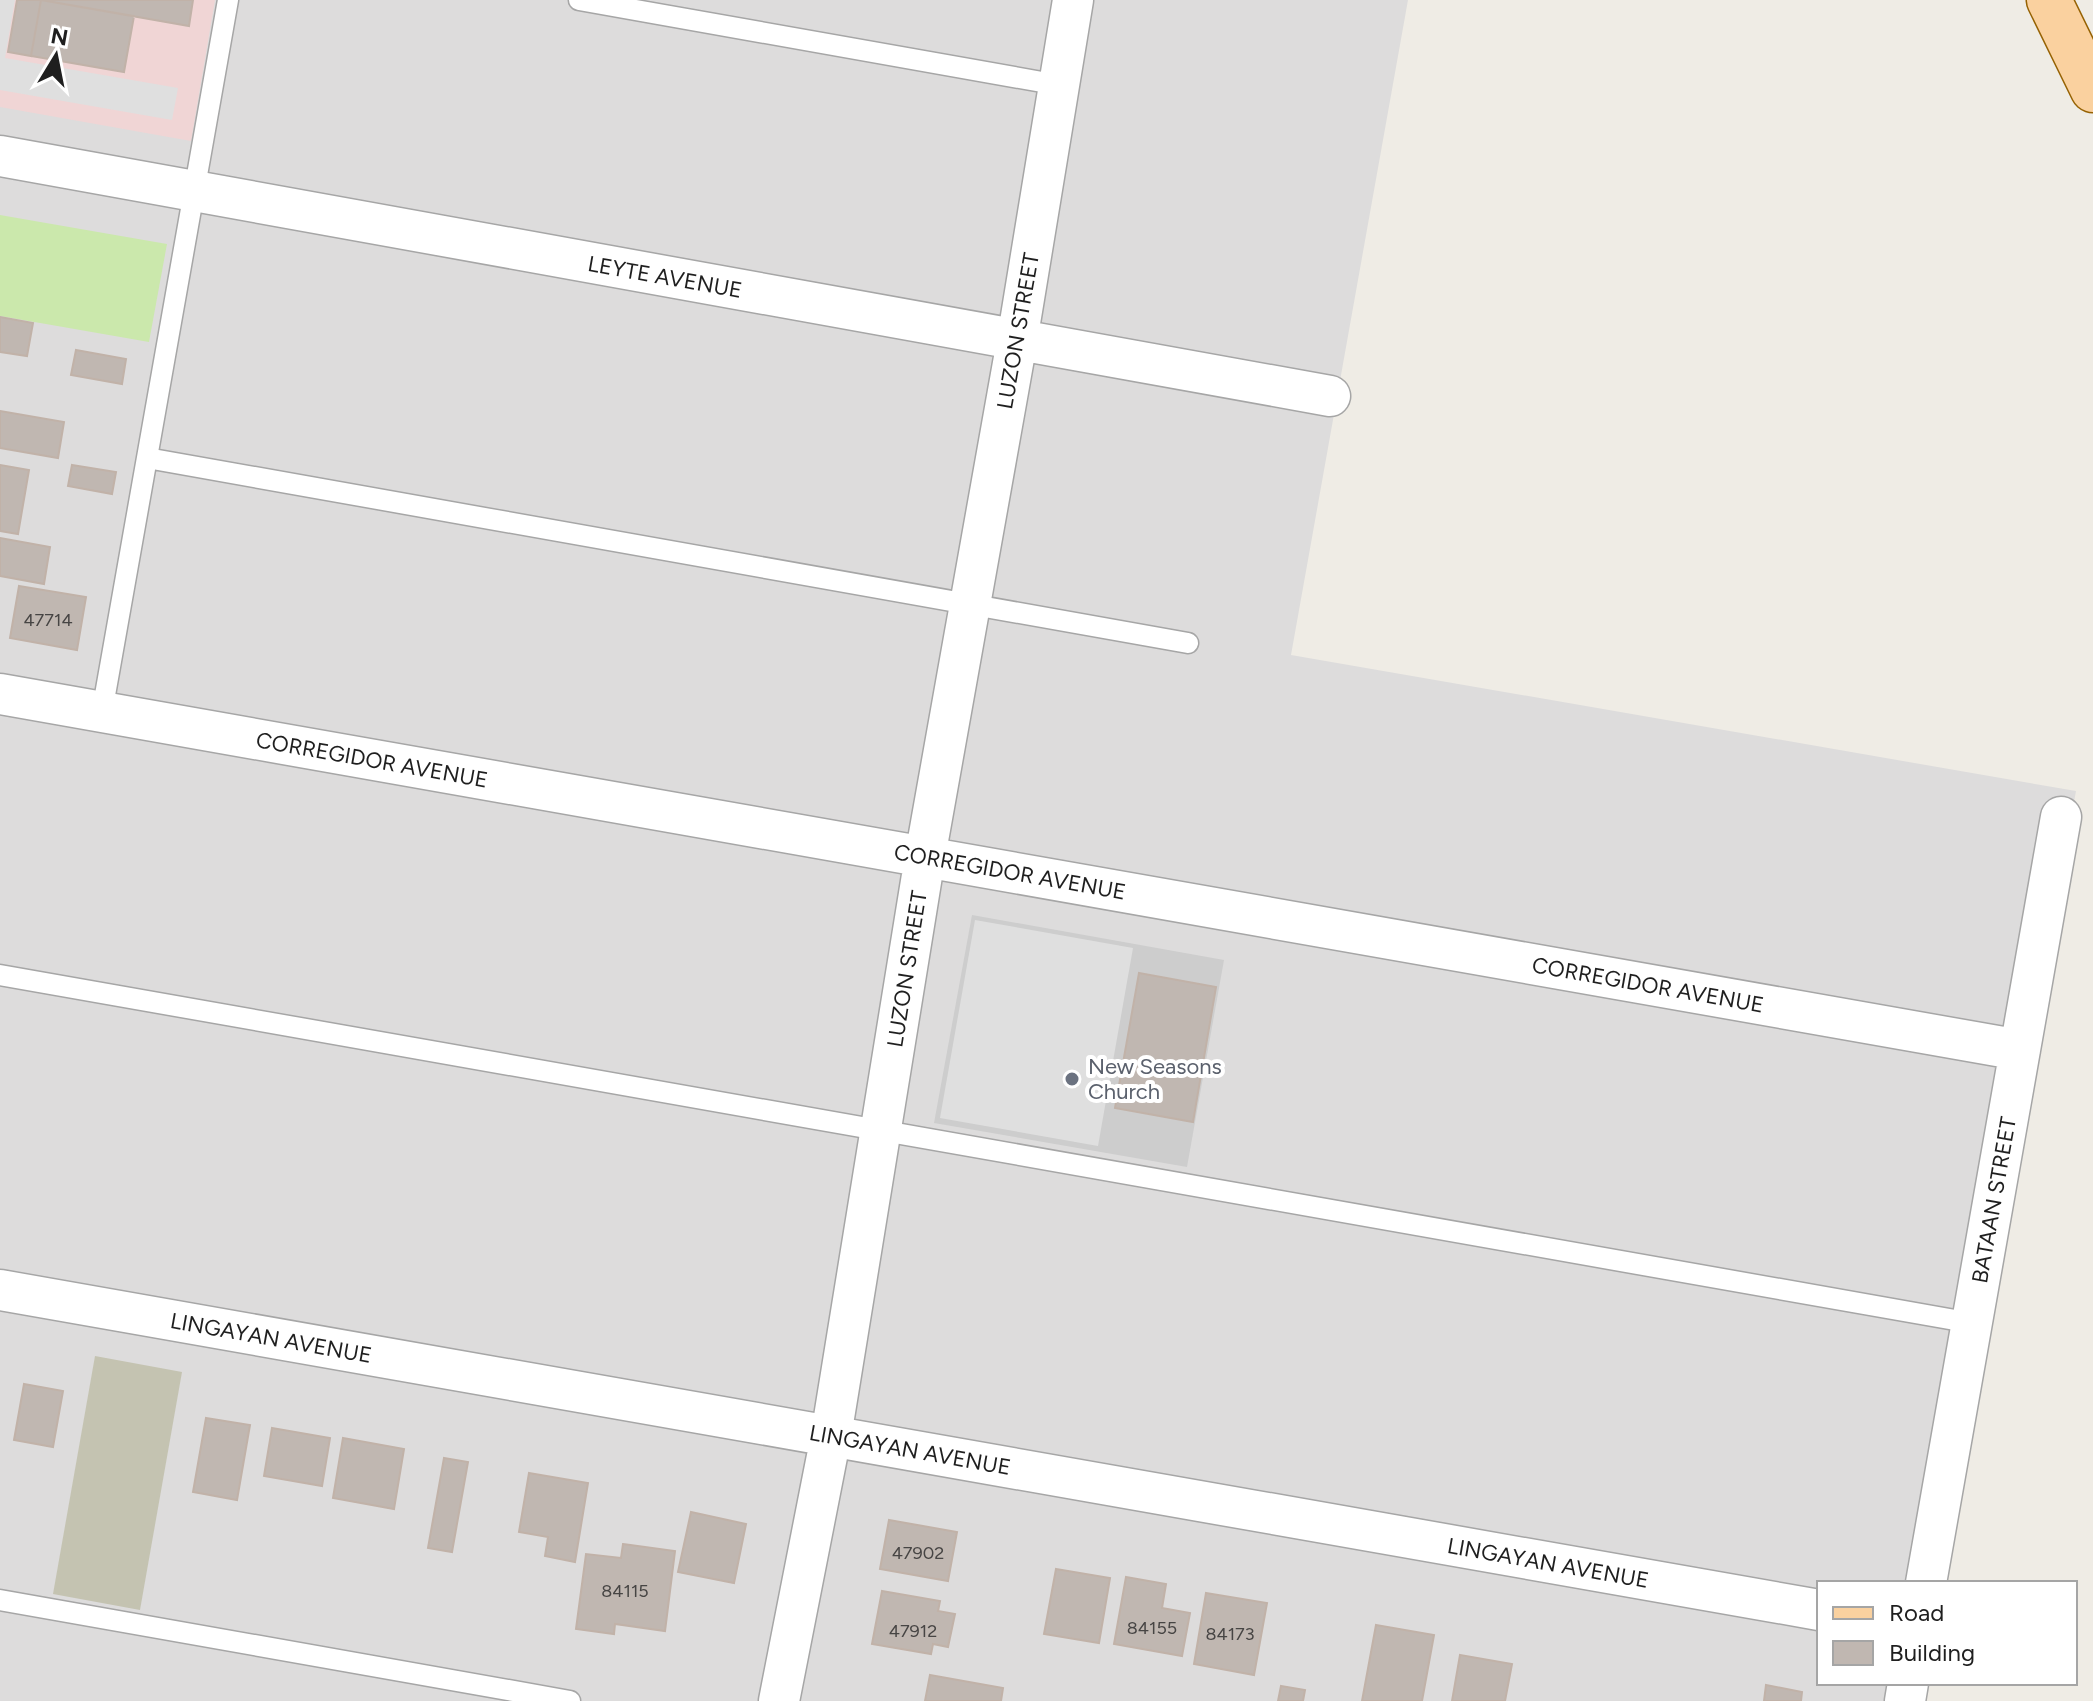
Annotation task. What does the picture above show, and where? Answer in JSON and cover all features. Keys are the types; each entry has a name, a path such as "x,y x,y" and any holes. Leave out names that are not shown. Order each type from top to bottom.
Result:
{"main road":[{"path":"2049,0 2093,90"}],"street":[{"name":"LUZON STREET","path":"779,1701 831,1436 925,857 1017,341 1073,0"},
{"name":"LEYTE AVENUE","path":"0,156 1330,396"},
{"name":"CORREGIDOR AVENUE","path":"0,694 2020,1050"},
{"name":"BATAAN STREET","path":"1926,1581 2061,817"},
{"name":"LINGAYAN AVENUE","path":"0,1290 1817,1610"}],"lane":[{"path":"102,712 228,0"},
{"path":"579,0 1059,85"},
{"path":"147,458 1188,643"},
{"path":"0,975 1972,1323"},
{"path":"0,1600 570,1701"}],"shaded area":[{"path":"0,0 1408,0 1291,655 2076,791 1933,1581 1817,1581 1817,1685 1915,1685 1912,1701 0,1701"},
{"path":"0,0 215,0 191,141 0,107"},
{"path":"0,0 15,0 5,58 178,88 172,120 0,90"},
{"name":"New Seasons Church","path":"972,915 1224,960 1187,1167 934,1123"},
{"path":"975,920 1133,948 1098,1146 940,1118"},
{"path":"95,1356 182,1372 140,1610 53,1594"}],"green space":[{"path":"0,215 167,244 149,342 0,316"}],"building":[{"path":"17,0 41,0 31,56 8,52"},
{"path":"41,0 193,0 189,26"},
{"path":"41,0 134,16 124,72 31,56"},
{"path":"0,317 33,323 27,356 0,352"},
{"path":"76,350 126,359 122,384 71,375"},
{"path":"0,411 64,422 58,458 0,448"},
{"path":"0,465 29,470 18,534 0,531"},
{"path":"72,465 116,472 112,494 68,486"},
{"path":"0,538 50,547 44,584 0,576"},
{"path":"19,586 86,597 77,650 10,638"},
{"path":"1139,973 1216,987 1193,1122 1115,1108"},
{"path":"24,1384 63,1391 53,1447 14,1440"},
{"path":"206,1418 250,1425 237,1500 193,1492"},
{"path":"272,1428 330,1438 322,1486 264,1476"},
{"path":"343,1438 404,1449 394,1509 333,1498"},
{"path":"444,1458 468,1462 452,1552 428,1548"},
{"path":"529,1473 588,1483 575,1562 545,1556 548,1537 519,1532"},
{"path":"691,1512 746,1524 734,1583 678,1572"},
{"path":"889,1520 957,1532 948,1581 880,1569"},
{"path":"623,1544 675,1551 665,1631 615,1624 614,1634 576,1629 586,1554 621,1558"},
{"path":"1056,1569 1110,1578 1099,1643 1044,1634"},
{"path":"1126,1577 1166,1584 1162,1608 1190,1613 1182,1656 1114,1644"},
{"path":"882,1591 940,1601 938,1611 955,1614 948,1647 933,1644 931,1654 872,1644"},
{"path":"1206,1593 1267,1603 1254,1675 1194,1664"},
{"path":"1376,1625 1434,1635 1422,1701 1362,1701"},
{"path":"1460,1655 1512,1664 1505,1701 1452,1701"},
{"path":"930,1675 1003,1688 1001,1701 925,1701"},
{"path":"1766,1685 1802,1692 1801,1701 1764,1701"},
{"path":"1281,1686 1305,1690 1303,1701 1278,1701"}],"place":[{"name":"New Seasons Church","path":"1072,1079"}]}
